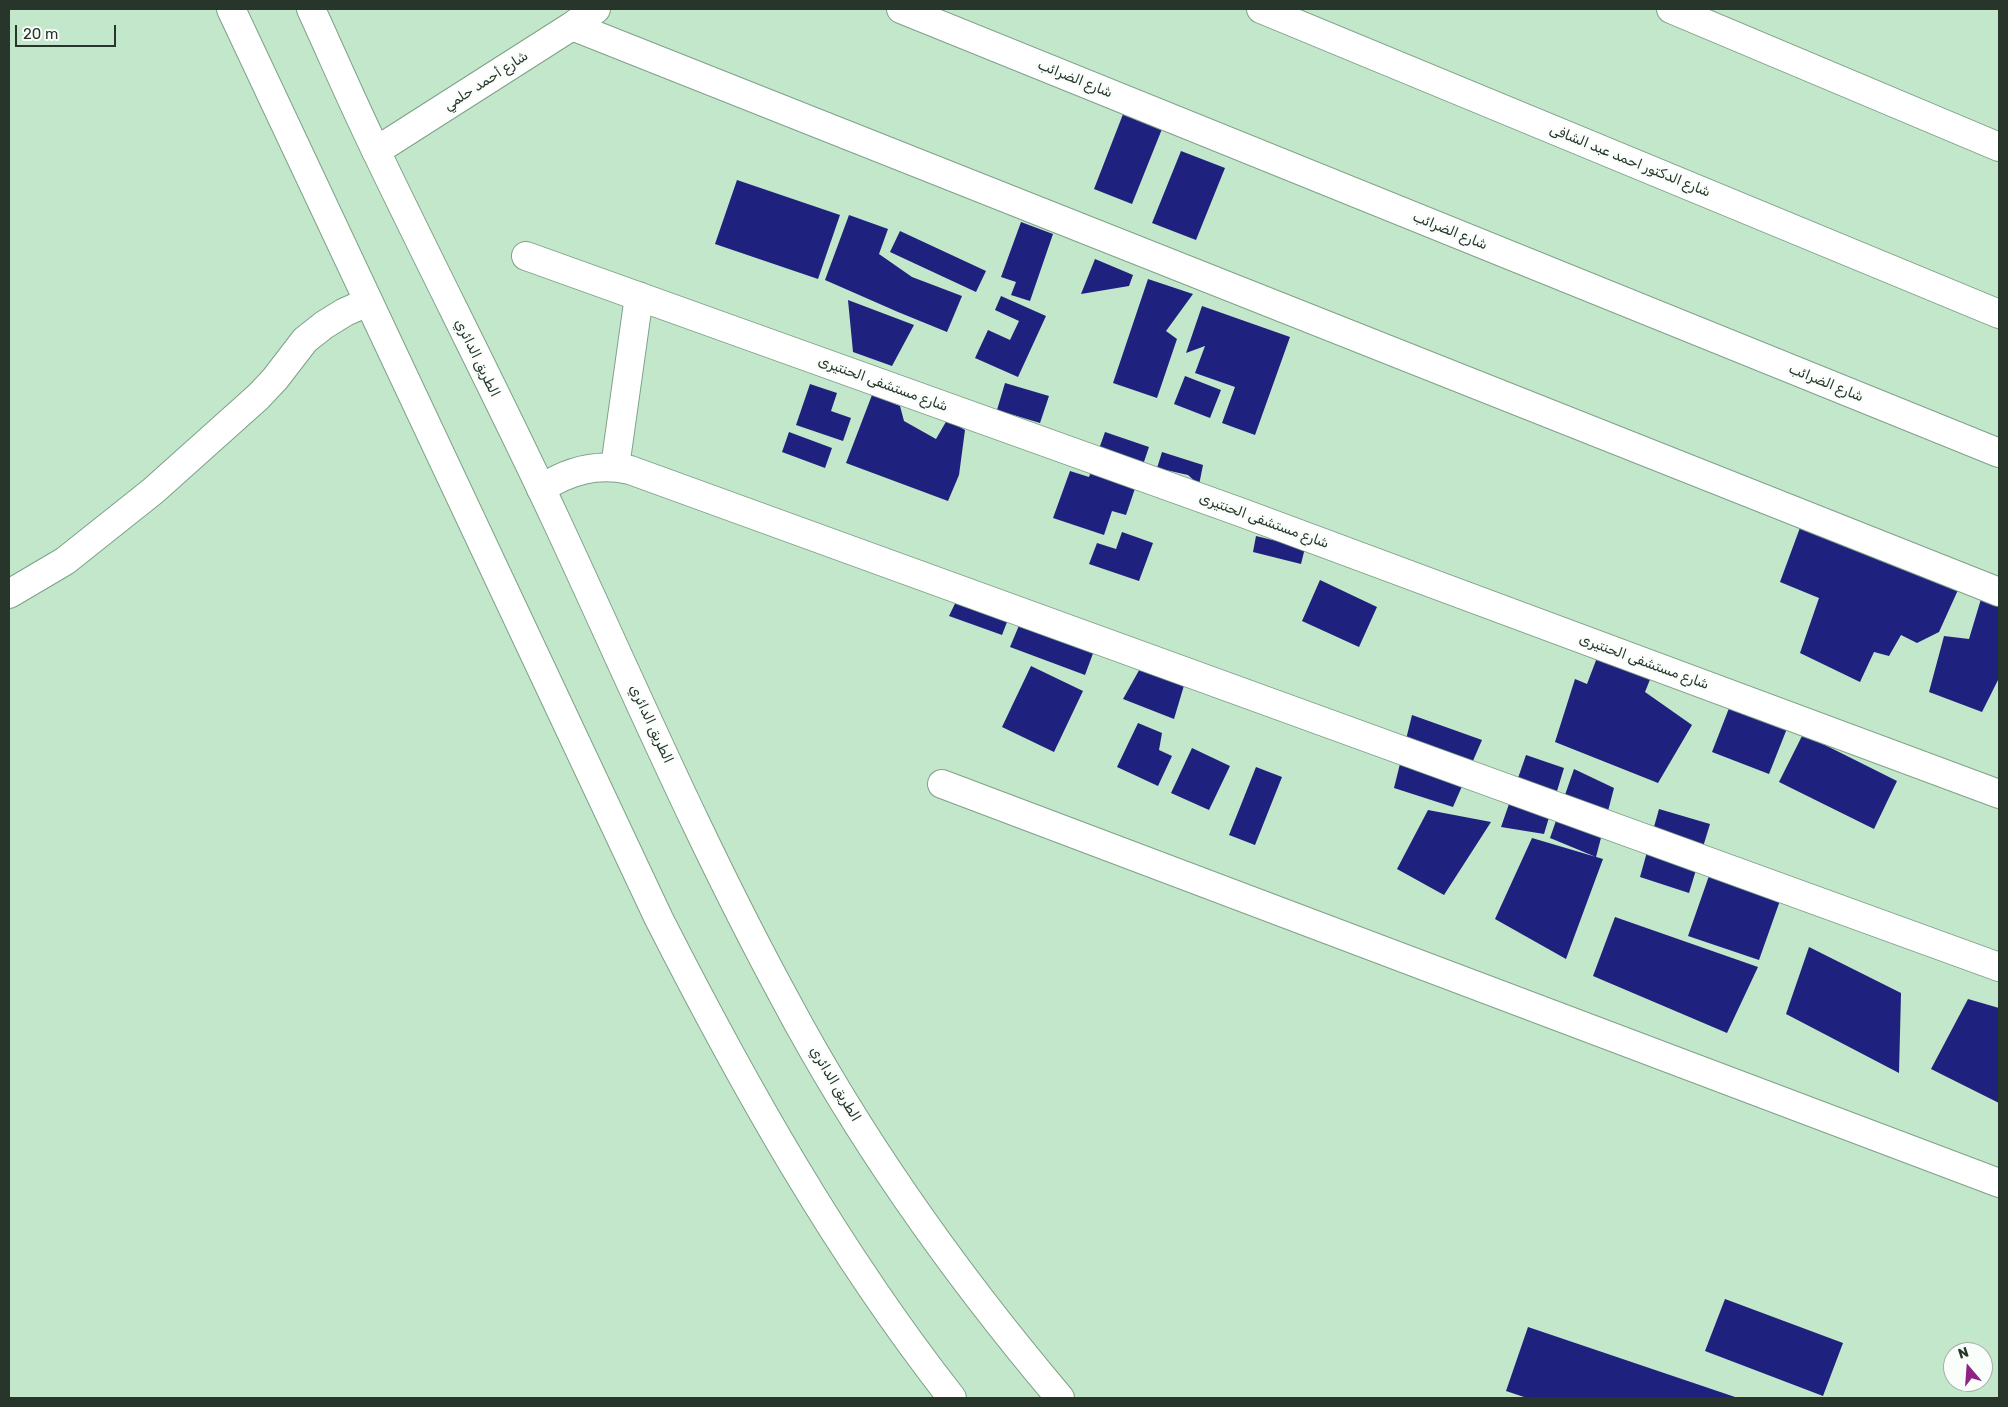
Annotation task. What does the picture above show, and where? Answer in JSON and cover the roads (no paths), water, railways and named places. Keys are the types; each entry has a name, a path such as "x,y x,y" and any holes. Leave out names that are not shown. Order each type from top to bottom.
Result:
{"main road":[{"path":"231,9 659,919 702,1004 796,1170 846,1251 897,1326 952,1398"},
{"name":"الطريق الدائري","path":"311,9 376,151 541,489 712,857 786,1003 827,1074 920,1217 972,1289 1060,1398"},
{"name":"شارع أحمد حلمي","path":"376,151 596,9"},
{"name":"شارع الضرائب","path":"901,9 1999,453"},
{"name":"شارع الدكتور احمد عبد الشافى","path":"1261,9 1999,314"},
{"path":"1671,9 1999,147"},
{"path":"572,26 1999,592"},
{"name":"شارع مستشفى الحنتيرى","path":"526,256 1240,512 1999,794"},
{"path":"615,467 640,296"},
{"path":"9,594 65,561 153,491 270,385 305,340 345,312 368,302"},
{"path":"541,489 554,480 584,468 615,467 659,480 1999,967"},
{"path":"942,784 1999,1183"}]}
